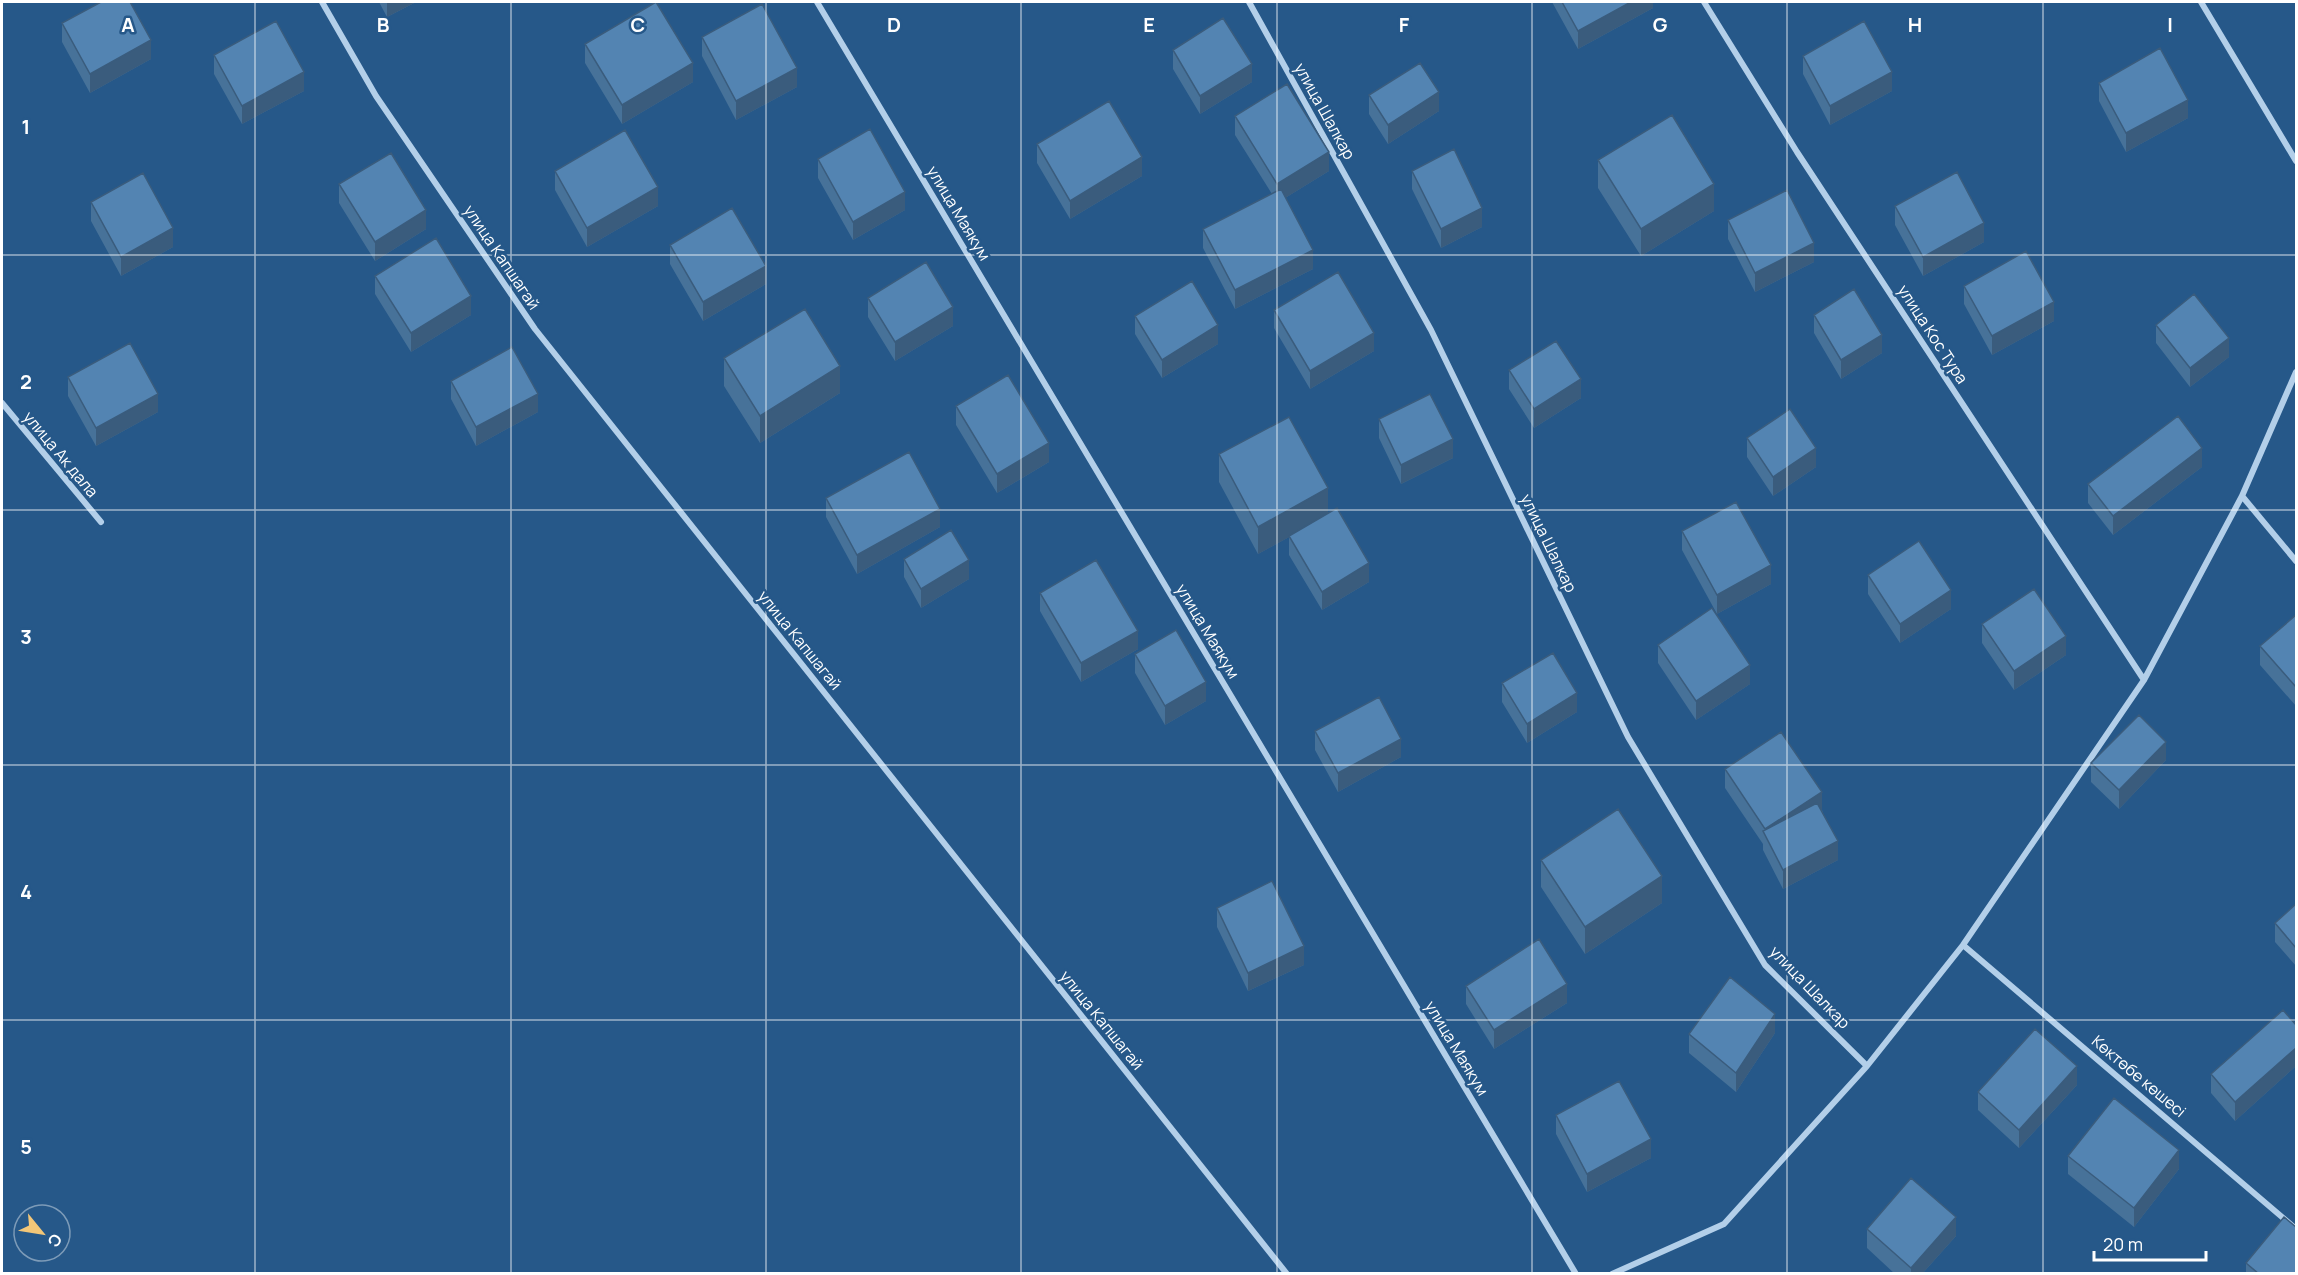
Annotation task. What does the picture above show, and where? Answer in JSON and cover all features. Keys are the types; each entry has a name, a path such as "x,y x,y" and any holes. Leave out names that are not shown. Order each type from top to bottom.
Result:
{"street":[{"name":"улица Капшагай","path":"322,2 376,96 535,329 1287,1274"},
{"name":"улица Маякум","path":"817,2 1576,1274"},
{"name":"улица Шалкар","path":"1249,2 1431,330 1628,737 1765,964 1867,1066"},
{"name":"улица Кос Тура","path":"1704,2 1797,152 2144,680"},
{"path":"2201,2 2296,161"},
{"path":"1612,1274 1724,1224 1867,1066 1963,945 2144,680 2242,496 2296,372"},
{"name":"улица Ак дала","path":"2,403 101,522"},
{"path":"2242,496 2296,561"},
{"name":"Көктөбе көшесі","path":"1963,945 2296,1228"}],"building":[{"path":"101,2 130,2 151,40 90,74 62,23"},
{"path":"656,2 693,63 622,105 585,44"},
{"path":"1562,2 1631,2 1578,31"},
{"path":"762,4 797,68 736,101 702,37"},
{"path":"1223,18 1252,64 1200,96 1173,50"},
{"path":"276,21 304,72 242,106 214,55"},
{"path":"1864,21 1892,72 1830,106 1803,56"},
{"path":"2160,48 2188,100 2126,133 2099,83"},
{"path":"1420,63 1439,92 1388,125 1369,95"},
{"path":"1287,84 1329,152 1277,184 1235,116"},
{"path":"1109,101 1142,157 1070,201 1037,144"},
{"path":"1672,115 1714,184 1641,229 1598,160"},
{"path":"870,129 905,192 853,222 818,159"},
{"path":"625,130 658,187 587,228 555,171"},
{"path":"1454,149 1482,208 1441,229 1412,171"},
{"path":"391,153 426,210 375,242 339,184"},
{"path":"1957,172 1984,223 1923,257 1895,206"},
{"path":"143,173 173,228 121,257 91,202"},
{"path":"1281,189 1313,250 1235,290 1203,229"},
{"path":"1787,190 1814,243 1755,273 1728,220"},
{"path":"732,208 766,266 703,302 670,245"},
{"path":"436,238 471,296 411,333 375,276"},
{"path":"2026,251 2054,302 1992,336 1964,286"},
{"path":"926,262 953,307 895,342 868,298"},
{"path":"1338,272 1374,333 1310,371 1274,310"},
{"path":"1192,281 1218,325 1162,360 1135,316"},
{"path":"1854,289 1882,335 1841,360 1814,315"},
{"path":"2194,294 2229,338 2190,368 2156,325"},
{"path":"805,309 840,366 760,416 724,358"},
{"path":"1556,341 1581,379 1534,409 1509,370"},
{"path":"130,343 158,394 96,428 68,377"},
{"path":"512,347 538,394 476,427 451,381"},
{"path":"1008,375 1049,443 997,474 956,406"},
{"path":"1430,394 1453,439 1401,465 1379,419"},
{"path":"1790,409 1816,448 1773,477 1747,438"},
{"path":"2178,416 2202,448 2113,516 2088,484"},
{"path":"1289,417 1328,488 1258,527 1219,454"},
{"path":"909,452 940,509 857,555 826,498"},
{"path":"1736,502 1771,565 1717,595 1682,531"},
{"path":"1337,508 1369,563 1322,592 1289,536"},
{"path":"951,530 969,560 921,589 904,559"},
{"path":"1919,541 1951,590 1900,624 1868,575"},
{"path":"1096,560 1138,631 1081,663 1040,593"},
{"path":"2034,589 2066,636 2014,671 1982,624"},
{"path":"1712,608 1750,665 1696,701 1658,645"},
{"path":"2296,615 2296,687 2260,646"},
{"path":"1176,630 1206,682 1165,706 1135,654"},
{"path":"1553,653 1577,693 1527,724 1502,683"},
{"path":"1379,697 1401,739 1338,773 1315,731"},
{"path":"2139,715 2166,742 2119,790 2091,763"},
{"path":"1781,732 1822,792 1765,829 1725,769"},
{"path":"1817,803 1838,841 1783,870 1763,831"},
{"path":"1618,809 1662,876 1585,927 1541,860"},
{"path":"1272,881 1304,946 1248,973 1217,908"},
{"path":"2296,904 2296,948 2275,923"},
{"path":"1539,939 1567,984 1494,1030 1466,986"},
{"path":"1730,977 1775,1014 1736,1073 1689,1034"},
{"path":"2283,1010 2296,1025 2296,1048 2235,1102 2211,1074"},
{"path":"2035,1029 2077,1066 2019,1130 1978,1092"},
{"path":"1619,1081 1651,1139 1587,1174 1556,1115"},
{"path":"2114,1098 2179,1150 2134,1208 2068,1156"},
{"path":"1911,1178 1956,1217 1911,1268 1867,1229"},
{"path":"2284,1217 2296,1227 2296,1274 2259,1274 2246,1263"}]}
